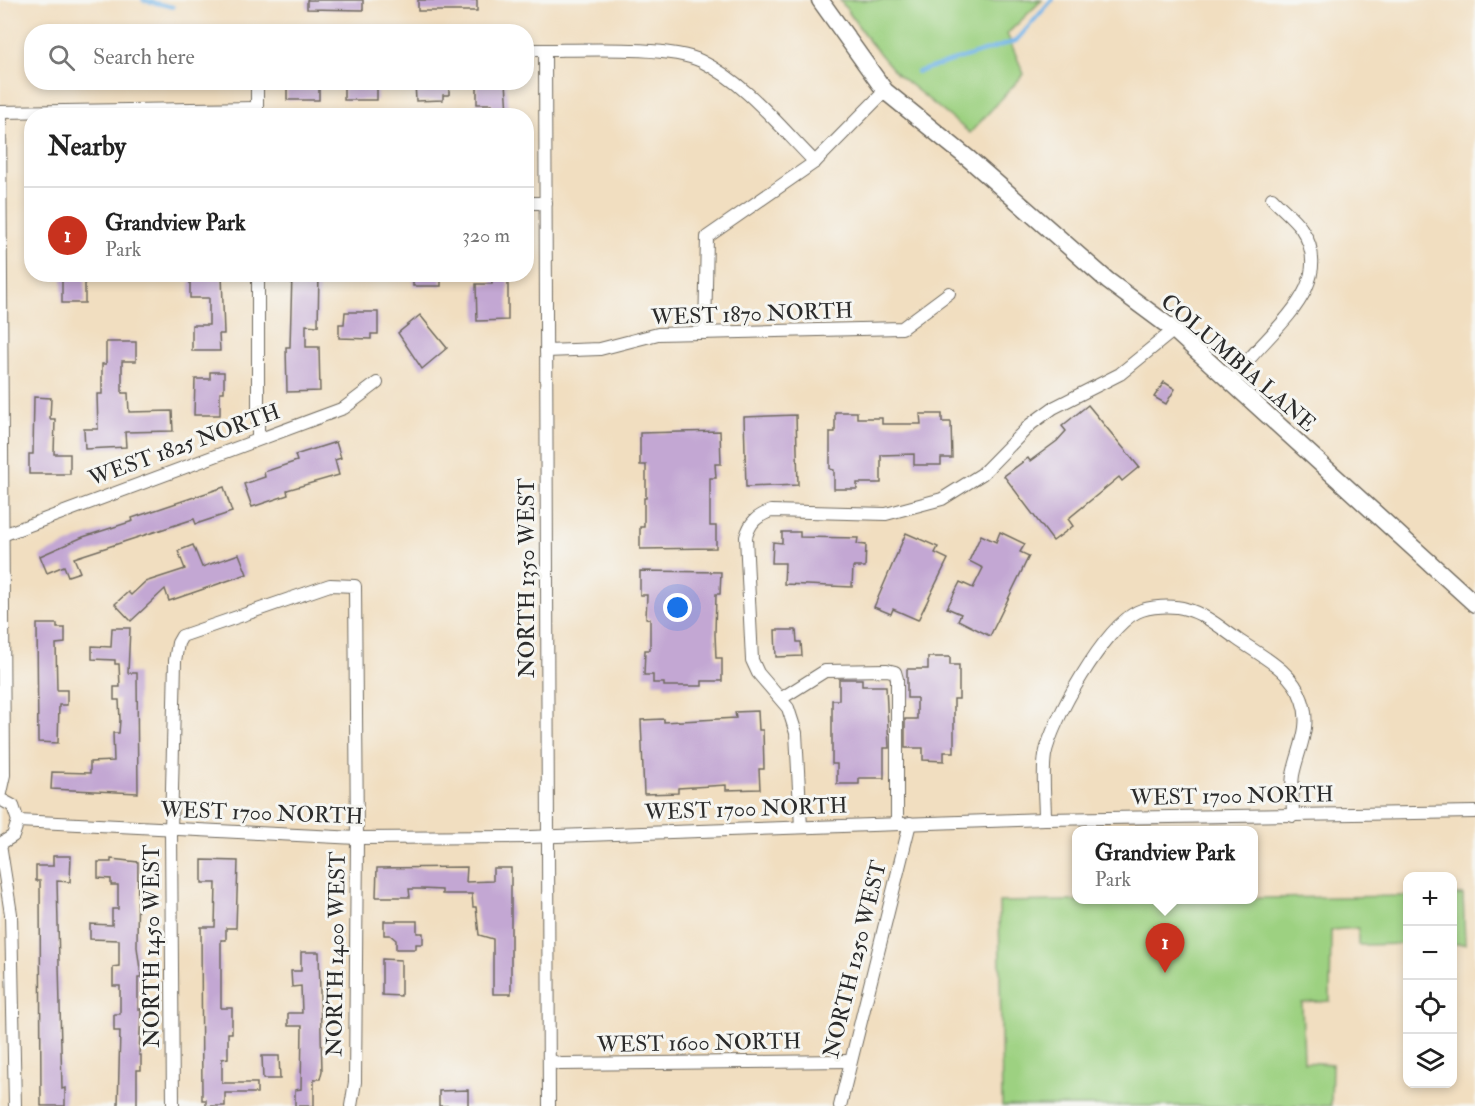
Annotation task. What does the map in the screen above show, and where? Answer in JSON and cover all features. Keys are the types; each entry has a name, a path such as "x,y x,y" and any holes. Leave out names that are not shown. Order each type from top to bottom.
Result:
{"main road":[{"name":"COLUMBIA LANE","path":"820,0 826,12 885,91 969,159 1108,281 1174,330 1475,604"}],"street":[{"path":"534,50 658,52 700,60 739,85 815,162"},
{"name":"NORTH 1350 WEST","path":"545,50 549,1106"},
{"path":"257,90 257,108"},
{"path":"705,333 707,237 815,162 885,91"},
{"path":"0,792 4,775 0,112 24,112"},
{"path":"1232,384 1248,360 1298,305 1310,281 1311,258 1307,241 1300,228 1272,198"},
{"path":"534,202 546,202"},
{"path":"258,282 258,438"},
{"name":"WEST 1870 NORTH","path":"546,351 600,349 658,334 902,328 949,293"},
{"path":"801,827 796,733 789,708 758,673 751,654 746,537 751,523 760,515 771,511 886,514 942,499 982,474 1038,418 1063,402 1120,374 1174,330"},
{"name":"WEST 1825 NORTH","path":"2,536 258,438 344,408 377,383"},
{"name":"NORTH 1400 WEST","path":"178,642 183,636 330,585 355,586 357,838 355,1083 351,1106"},
{"path":"1045,819 1045,755 1054,730 1088,664 1118,626 1138,611 1161,607 1186,608 1202,615 1283,671 1294,684 1302,700 1306,724 1293,777 1293,816"},
{"name":"NORTH 1450 WEST","path":"172,1106 171,831 175,661 178,642"},
{"path":"782,698 825,671 887,670 895,672 897,679 897,823"},
{"path":"0,799 13,806 18,821 13,836 0,844 11,914 15,1106"},
{"name":"WEST 1700 NORTH","path":"18,821 171,831 357,838 547,837 910,822 1475,812"},
{"name":"NORTH 1250 WEST","path":"840,1106 910,822"},
{"name":"WEST 1600 NORTH","path":"549,1060 560,1064 850,1061"}],"green space":[{"path":"840,0 1042,0 1007,34 1024,74 970,133 897,74 869,41"},
{"path":"1457,895 1463,895 1465,944 1457,944"},
{"path":"1403,896 1403,944 1358,945 1358,928 1331,930 1330,1001 1302,1003 1304,1062 1332,1064 1331,1106 1002,1106 999,902 1258,904 1258,898"}],"building":[{"path":"307,0 363,0 363,10 307,9"},
{"path":"418,0 477,0 477,11 418,11"},
{"path":"287,90 319,90 319,100 287,100"},
{"path":"344,90 377,90 377,100 344,100"},
{"path":"415,90 449,90 449,95 443,95 443,100 416,101"},
{"path":"477,90 507,90 508,108 492,108 492,104 477,104"},
{"path":"62,282 85,282 85,303 62,303"},
{"path":"190,282 222,282 224,334 219,334 220,351 192,351 192,325 209,325 209,298 190,298"},
{"path":"292,282 319,282 318,326 306,325 306,347 319,347 320,391 287,392 286,347 290,347"},
{"path":"413,282 441,282 441,286 413,286"},
{"path":"492,282 508,282 508,320 477,321 476,284 492,284"},
{"path":"345,312 378,312 378,334 371,334 371,339 339,338 339,324 344,324"},
{"path":"420,315 447,348 422,369 398,333"},
{"path":"106,342 136,342 136,361 122,361 122,393 128,393 129,412 172,411 173,431 125,432 126,447 85,449 84,429 98,429 97,394 102,394 102,364 106,364"},
{"path":"210,372 224,372 224,392 220,392 220,415 194,415 195,379 210,379"},
{"path":"1164,382 1175,389 1166,404 1154,397"},
{"path":"34,397 51,398 50,419 55,419 54,454 70,454 70,474 29,474 29,454 33,454"},
{"path":"1088,405 1139,467 1122,481 1119,477 1068,519 1073,526 1053,541 1004,476 1028,458 1030,461 1057,441 1066,431 1062,426"},
{"path":"835,412 857,412 857,418 882,418 882,424 921,424 920,414 942,414 942,422 951,422 952,458 941,458 941,465 914,465 914,454 881,455 881,483 857,483 857,489 834,489 834,470 830,469 830,432 835,432"},
{"path":"796,415 798,485 746,487 744,417"},
{"path":"720,431 721,464 715,464 716,478 710,478 710,526 716,526 716,548 640,549 640,527 644,527 646,465 640,465 640,433"},
{"path":"336,442 341,458 335,460 339,475 287,490 288,495 252,507 244,484 265,477 264,472 297,461 295,455"},
{"path":"224,487 232,512 196,524 194,519 74,558 80,572 68,576 64,566 47,573 40,556 83,537 133,521 132,518"},
{"path":"782,532 800,532 800,537 858,538 857,544 866,545 865,567 853,567 852,587 784,584 785,563 772,563 773,542 782,543"},
{"path":"1000,532 1025,544 1020,552 1029,556 990,636 958,620 961,614 947,608 960,582 973,588 983,568 969,561 981,535 996,542"},
{"path":"906,533 938,547 935,553 948,559 918,620 893,609 891,614 874,607"},
{"path":"193,545 202,567 239,554 247,574 169,601 165,589 131,621 115,604 128,592 131,595 145,582 185,569 178,551"},
{"path":"640,571 721,572 720,594 716,594 715,634 716,658 722,658 722,681 702,681 702,686 664,686 664,683 653,683 653,675 644,675 645,650 650,650 650,619 646,618 647,595 640,595"},
{"path":"37,624 57,624 57,628 65,628 65,643 56,644 57,690 67,690 67,705 59,705 58,743 38,742"},
{"path":"112,628 130,628 128,673 137,673 138,793 51,789 52,772 90,773 90,762 114,761 113,733 119,733 120,720 119,700 114,700 114,687 120,687 119,664 115,664 115,660 92,659 92,646 111,647"},
{"path":"775,630 796,630 797,642 801,642 802,656 776,657"},
{"path":"928,657 950,657 950,665 959,665 959,699 954,699 954,752 944,752 944,761 923,760 923,748 905,748 905,719 917,719 917,698 907,698 907,669 928,669"},
{"path":"839,679 862,679 862,686 886,686 889,748 884,748 884,778 859,778 859,784 837,784 837,764 832,764 832,700 839,700"},
{"path":"758,711 759,730 763,730 764,769 759,769 760,789 726,790 726,785 678,788 678,793 644,794 641,720 664,719 664,722 736,718 735,712"},
{"path":"53,856 71,856 70,882 57,881 62,1089 65,1088 65,1106 41,1106 40,881 36,881 36,866 53,866"},
{"path":"111,859 138,862 137,947 141,977 138,977 138,1009 141,1009 139,1055 141,1055 141,1070 137,1070 137,1106 118,1106 120,1031 114,1031 114,1014 120,1014 120,986 113,986 113,967 119,966 119,940 90,939 90,924 112,925 112,909 118,909 118,885 111,885 111,879 98,878 98,862 111,862"},
{"path":"202,860 238,861 236,928 226,928 226,940 221,940 221,1008 232,1008 232,1033 228,1033 228,1058 222,1059 222,1083 257,1083 257,1093 225,1093 225,1106 206,1106 206,1100 202,1100 201,927 215,927 216,883 202,883"},
{"path":"467,867 466,882 493,881 493,868 511,868 511,994 493,994 493,939 479,935 472,894 442,894 442,890 409,889 410,897 376,897 377,868"},
{"path":"384,921 417,921 417,933 423,933 423,944 416,944 416,949 396,949 396,940 390,935 384,935"},
{"path":"301,952 319,952 322,1071 320,1079 314,1079 314,1106 295,1106 295,1090 301,1089 302,1026 288,1026 288,1013 302,1013 301,986 292,987 291,971 301,971"},
{"path":"382,959 401,960 401,996 382,995"},
{"path":"262,1056 279,1056 280,1079 263,1079"},
{"path":"468,1090 468,1106 439,1106 439,1091"}],"waterway":[{"path":"143,0 173,7"},
{"path":"917,72 1016,41 1052,0"}],"place":[{"name":"Grandview Park","path":"1165,973"}]}
